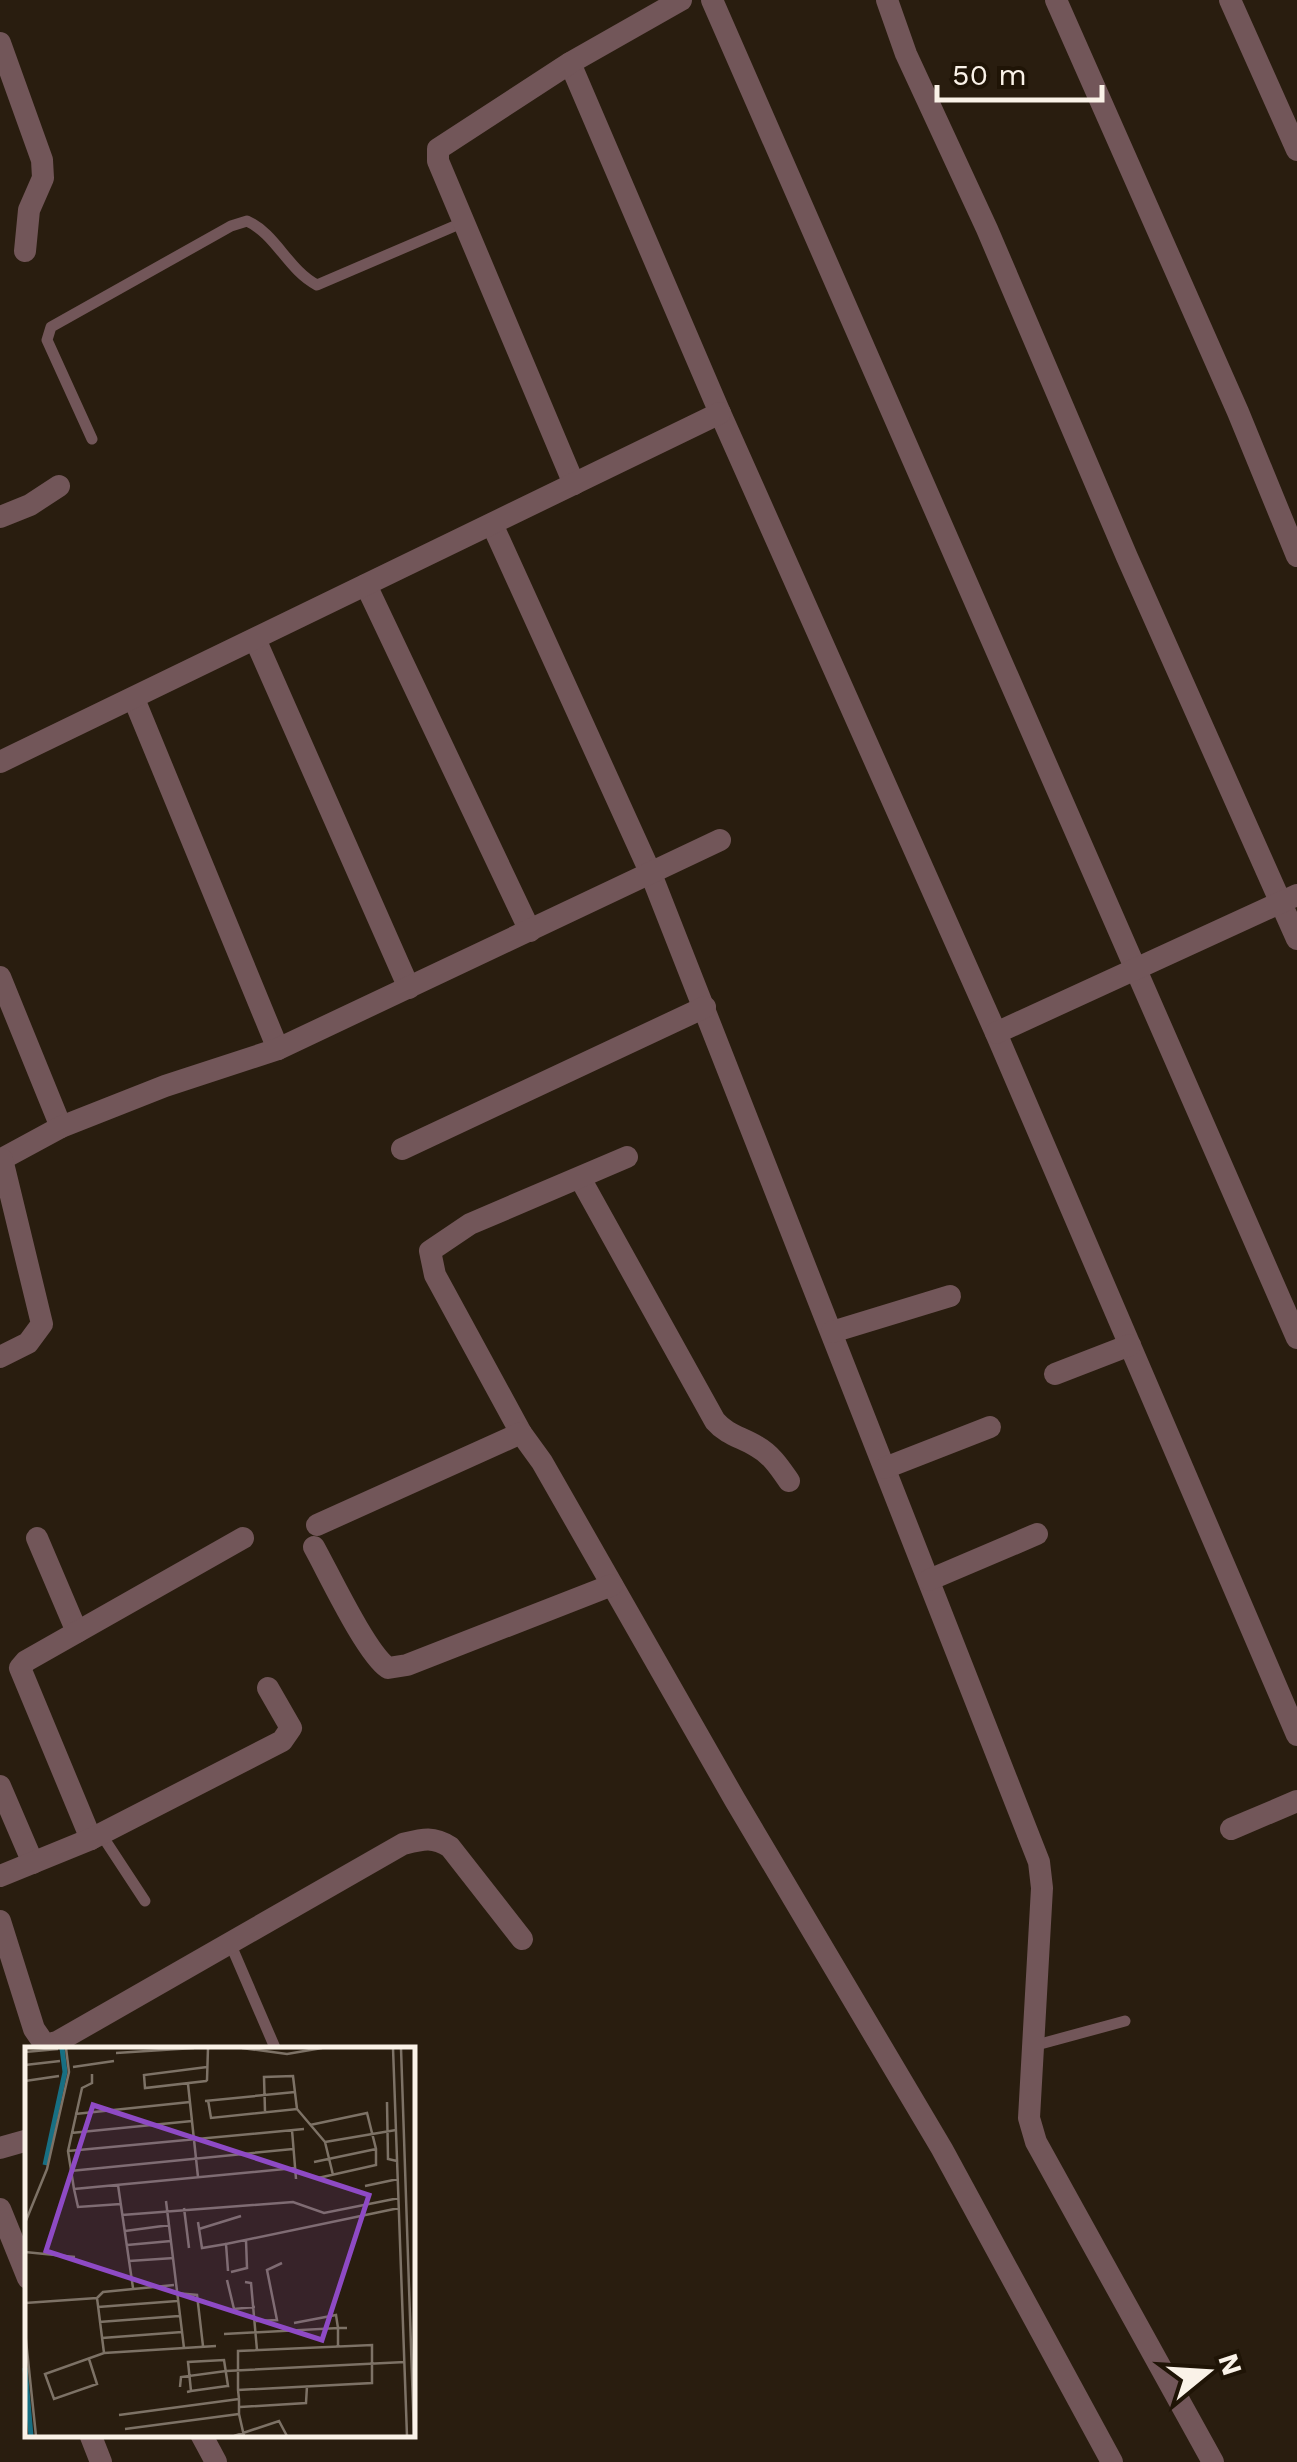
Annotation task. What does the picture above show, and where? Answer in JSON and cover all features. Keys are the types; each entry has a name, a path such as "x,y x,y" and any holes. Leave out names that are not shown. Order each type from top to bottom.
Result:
{"street":[{"path":"574,484 438,161 438,149 570,63 681,0"},
{"path":"712,0 1297,1338"},
{"path":"887,0 906,54 1289,899 1297,940"},
{"path":"1056,0 1238,412 1297,556"},
{"path":"1230,0 1297,150"},
{"path":"0,43 42,160 43,178 29,210 25,251"},
{"path":"570,63 720,413 996,1033 1297,1735"},
{"path":"0,762 720,413"},
{"path":"0,517 30,505 58,486"},
{"path":"492,524 651,874 1039,1862 1042,1888 1029,2118 1036,2142 1213,2462"},
{"path":"366,585 530,931"},
{"path":"255,638 409,988"},
{"path":"134,699 278,1049"},
{"path":"0,1356 28,1344 42,1324 1,1159 61,1128 165,1086 278,1049 720,840"},
{"path":"996,1033 1289,899"},
{"path":"0,977 61,1128"},
{"path":"402,1149 704,1008"},
{"path":"628,1157 470,1224 430,1251 435,1274 521,1433 542,1462 735,1800 942,2148 1112,2462"},
{"path":"580,1178 715,1421 724,1432 759,1447 789,1481"},
{"path":"832,1332 950,1296"},
{"path":"1055,1374 1130,1346"},
{"path":"885,1468 990,1427"},
{"path":"521,1433 315,1536 364,1636 388,1668 408,1665 612,1585"},
{"path":"929,1580 1037,1534"},
{"path":"37,1538 77,1632"},
{"path":"96,1837 20,1668 26,1660 243,1538"},
{"path":"0,1876 96,1837 282,1742 291,1728 268,1688"},
{"path":"0,1786 33,1863"},
{"path":"1231,1828 1297,1801"},
{"path":"0,1921 34,2029 45,2044 57,2042 403,1844 425,1838 437,1838 450,1847 522,1940"},
{"path":"0,2148 25,2141"},
{"path":"0,2209 25,2271"},
{"path":"91,2437 100,2462"},
{"path":"203,2437 216,2462"}],"lane":[{"path":"92,438 46,340 50,327 231,226 247,221 258,226 303,278 316,286 464,222"},
{"path":"96,1837 144,1901"},
{"path":"230,1942 275,2047"},
{"path":"1033,2046 1125,2020"}]}
